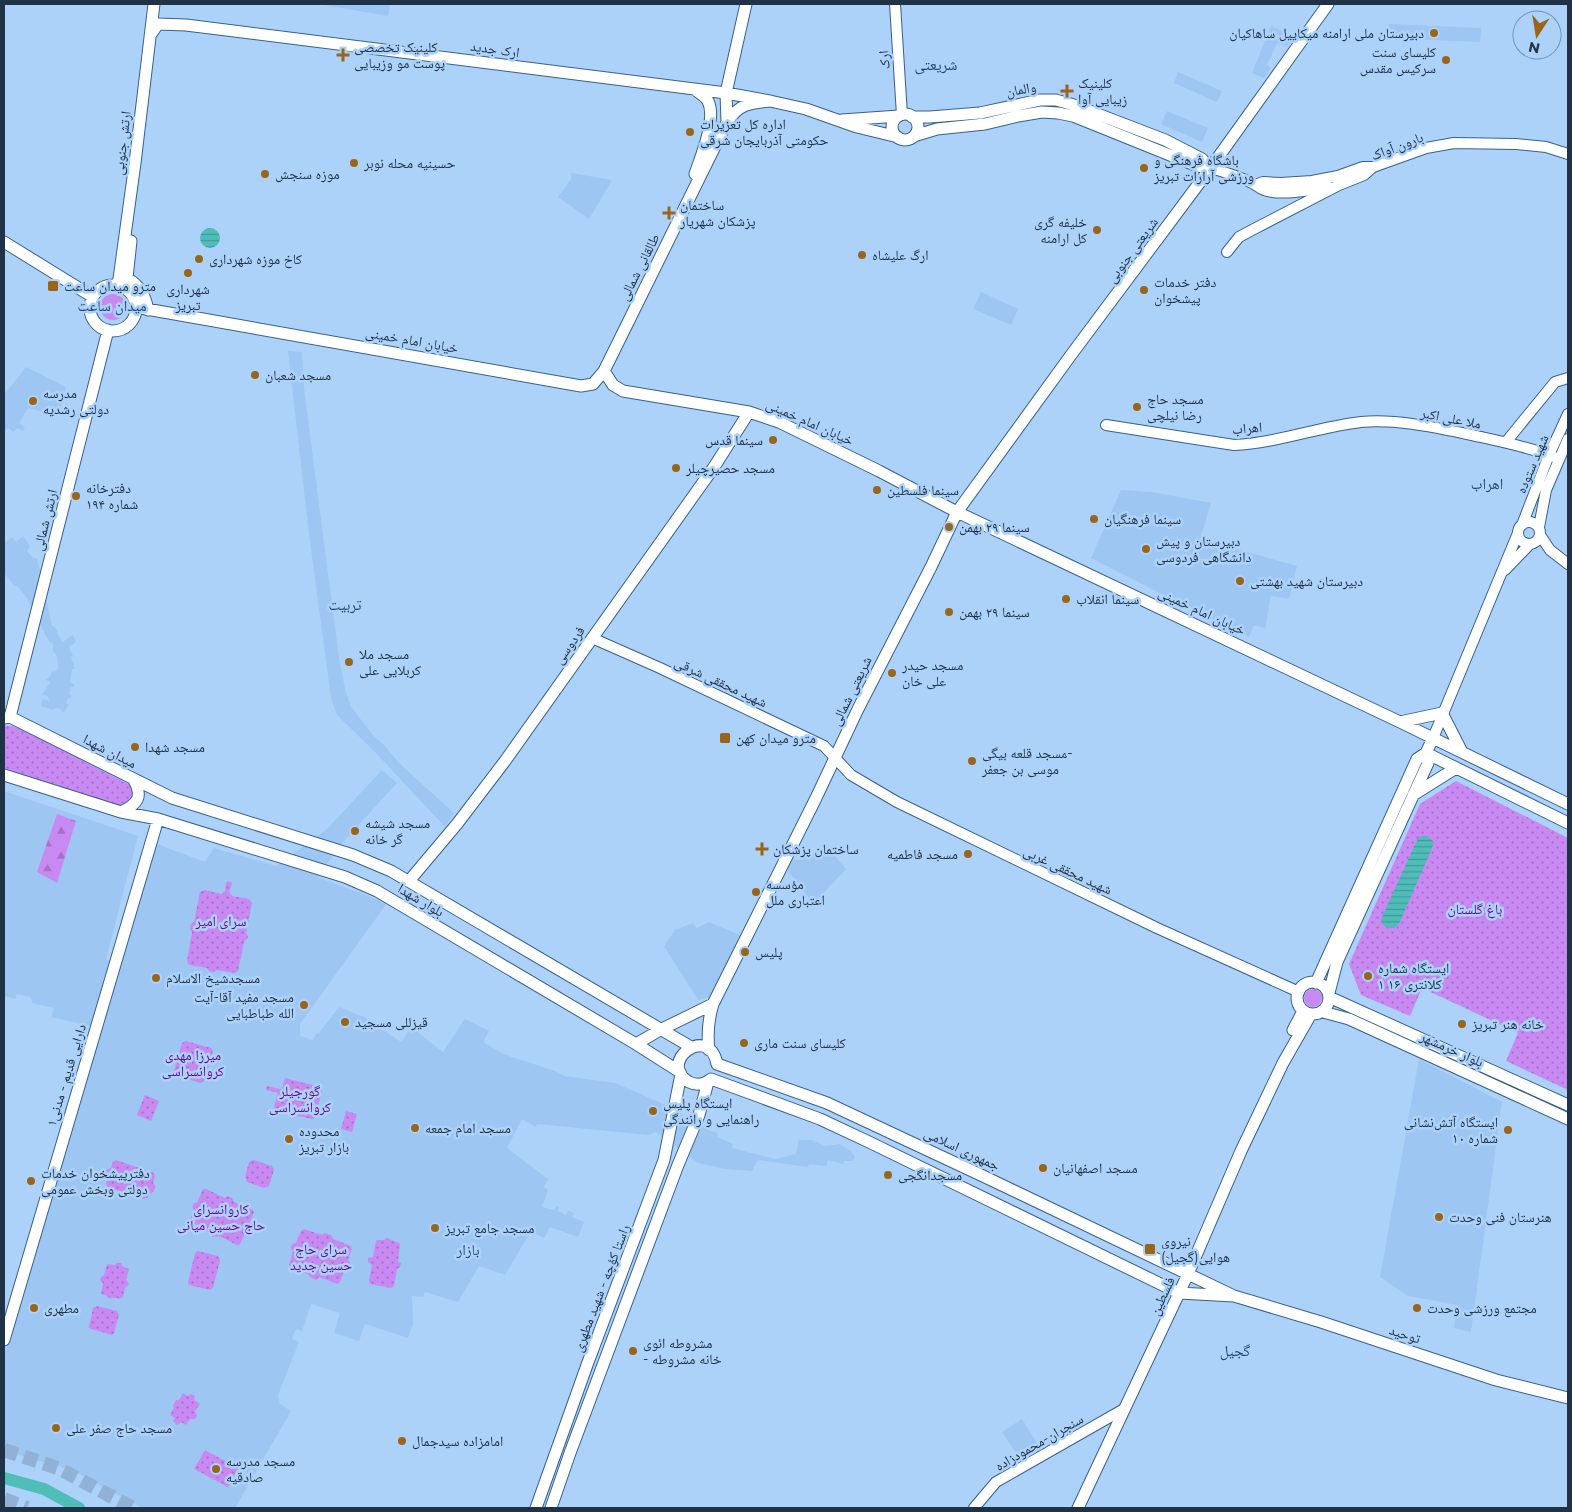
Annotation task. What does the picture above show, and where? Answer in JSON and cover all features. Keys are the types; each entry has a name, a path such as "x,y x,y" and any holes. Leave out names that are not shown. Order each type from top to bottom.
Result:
{"main road":[{"name":"ارتش جنوبی","path":"118,286 154,4"},
{"path":"151,34 158,24 162,23 157,18 158,4"},
{"path":"727,122 726,93 746,4"},
{"name":"شریعتی جنوبی","path":"958,512 1071,355 1210,168 1325,4"},
{"name":"ارک جدید","path":"162,23 394,50 726,93 806,109 838,120"},
{"path":"687,205 711,121 711,108 707,99 695,90"},
{"name":"والمان","path":"838,120 904,116 930,117 980,113 1040,100 1056,100 1074,105 1165,140 1202,159 1210,168"},
{"path":"727,122 734,112 742,107 752,103 770,101"},
{"name":"والمان","path":"914,136 938,129 985,124 1042,112 1058,113 1072,116 1197,166 1210,168"},
{"path":"838,120 904,139 914,136 918,126 904,116 892,124 893,132 898,137"},
{"name":"طالقانی شمالی","path":"604,371 727,122"},
{"path":"1160,152 1165,140"},
{"path":"130,197 134,216 127,278 141,289 148,310"},
{"path":"4,242 93,297"},
{"path":"106,286 118,286 132,296 135,307 133,319 119,330 108,330 97,324 90,309 96,292 106,286"},
{"name":"خیابان امام خمینی","path":"135,307 581,386 593,384 604,371 613,386 623,391 779,422 958,512 1568,804"},
{"name":"ارتش شمالی","path":"7,718 108,330"},
{"name":"فردوسی","path":"409,881 457,824 500,768 678,519 747,416"},
{"name":"شریعتی شمالی","path":"710,1050 708,1023 712,1004 958,512"},
{"path":"1400,722 1442,713 1462,752"},
{"name":"میدان شهدا","path":"7,718 134,780 139,789 139,796 136,803 121,812"},
{"path":"1316,982 1417,759 1426,753 1433,738"},
{"path":"1426,753 1568,823"},
{"path":"1329,995 1324,986 1316,982 1304,985 1299,992 1297,1000 1307,1013 1319,1014 1328,1005 1337,962 1428,763 1426,753"},
{"path":"1413,795 1456,768"},
{"path":"4,775 121,812"},
{"name":"بلوار شهدا","path":"134,780 172,798 375,864 409,881 691,1048"},
{"name":"بلوار شهدا","path":"121,812 158,819 345,877 378,891 636,1044 681,1073 684,1078 693,1084 703,1084 710,1080"},
{"name":"دارایی قدیم - مدنی۱","path":"4,1340 158,819"},
{"name":"بلوار خرمشهر","path":"1329,995 1568,1105"},
{"path":"636,1044 712,1004"},
{"name":"بلوار خرمشهر","path":"1323,1012 1349,1019 1568,1119"},
{"name":"فلسطین","path":"1078,1508 1245,1142 1307,1013"},
{"path":"691,1048 697,1046 710,1050"},
{"name":"راستا کؤچه - شهید مطهری","path":"536,1508 664,1160 681,1073 679,1060 686,1050 691,1048"},
{"path":"1438,1059 1443,1048"},
{"name":"جمهوری اسلامی","path":"710,1050 714,1054 717,1064 827,1103 1234,1296"},
{"path":"551,1508 684,1152 700,1115 710,1080 820,1119 1176,1292 1234,1296"},
{"path":"870,1142 876,1125"},
{"path":"668,1144 677,1143 684,1152"},
{"name":"توحید","path":"1234,1296 1496,1380 1568,1398"},
{"path":"588,1365 601,1371"}],"street":[{"name":"ارک","path":"894,4 904,116"},
{"name":"بارون آواک","path":"1227,252 1239,237 1339,185 1364,175 1373,167 1426,148 1454,143 1516,144 1546,147 1568,154"},
{"name":"والمان","path":"1255,184 1263,182 1312,181 1338,176 1366,167 1373,167"},
{"name":"والمان","path":"1210,168 1255,184 1261,190 1277,192 1319,189 1339,185"},
{"path":"1506,442 1555,382 1568,378"},
{"name":"شهید ستوده","path":"1540,531 1546,490 1568,414"},
{"name":"ملا علی اکبر","path":"1391,421 1439,428 1506,442 1554,457"},
{"name":"اهراب","path":"1106,425 1234,445 1252,444 1354,424 1391,421"},
{"name":"شهید ستوده","path":"1433,738 1520,529 1554,457 1568,439"},
{"path":"1530,544 1520,540 1520,529 1531,522 1540,531 1550,550 1568,564"},
{"path":"1501,574 1530,544 1537,541 1540,531"},
{"name":"شهید محققی شرقی","path":"592,638 660,668 824,746 835,757"},
{"name":"شهید محققی غربی","path":"835,757 851,775 897,802 1157,928 1299,992"},
{"name":"سنجران-محمودزاده","path":"974,1508 996,1482 1124,1409"}],"shaded area":[{"path":"318,4 390,4 388,16"},
{"name":"دبیرستان ملی ارامنه میکاییل ساهاکیان","path":"1389,24 1481,28 1480,42 1387,38"},
{"path":"1271,26 1294,36 1287,46 1277,43 1267,65 1271,68 1264,78 1252,73"},
{"path":"1178,72 1222,91 1217,102 1174,83"},
{"path":"1167,111 1208,128 1202,142 1161,124"},
{"path":"571,173 612,180 589,219 558,197 571,179"},
{"path":"210,228 217,231 220,238 217,245 210,248 203,245 200,238 203,231"},
{"path":"981,292 1018,309 1011,325 973,309"},
{"path":"288,351 302,352 304,388 339,657 346,694 352,708 372,734 399,763 454,813 445,827 375,752 337,715 331,698 309,534"},
{"name":"مدرسه دولتی رشدیه","path":"26,367 66,387 58,416 28,408 19,423 25,427 23,431 17,428 14,432 8,428 4,432 4,395"},
{"path":"1121,490 1152,492 1211,503 1200,539 1297,566 1289,599 1271,596 1265,628 1254,625 1249,637 1091,558"},
{"path":"23,536 30,546 27,551 34,559 37,558 52,626 55,627 62,642 73,635 76,642 69,647 75,669 72,669 70,682 75,685 71,687 69,694 72,696 68,698 66,703 69,705 64,713 60,709 56,708 53,710 41,706 42,699 49,701 48,696 42,695 50,682 46,680 51,675 51,672 57,671 57,656 53,651 53,644 48,640 27,598 4,573 4,540 6,542 12,537 16,542"},
{"name":"محدوده بازار تبریز","path":"382,770 397,783 343,842 317,877 387,903 300,1024 300,1036 313,1040 339,1007 364,1017 401,1042 411,1027 443,1052 465,1019 489,1031 483,1042 503,1054 555,1071 564,1076 615,1083 670,1107 708,1130 718,1133 717,1137 733,1144 732,1148 775,1159 796,1154 799,1140 812,1140 825,1146 840,1144 852,1152 855,1157 852,1161 844,1161 843,1164 828,1160 826,1166 809,1164 808,1167 759,1160 752,1171 725,1169 698,1163 656,1132 648,1135 537,1124 536,1127 522,1119 507,1148 548,1179 544,1187 548,1190 542,1207 554,1210 556,1206 559,1207 558,1211 566,1215 568,1211 574,1213 572,1217 584,1222 578,1237 550,1227 544,1238 531,1231 505,1275 479,1266 458,1302 425,1292 423,1297 412,1296 413,1324 408,1338 365,1324 359,1341 334,1333 340,1313 311,1304 302,1331 296,1329 292,1339 299,1342 278,1395 280,1404 291,1411 235,1508 142,1508 74,1471 25,1457 4,1448 4,1356 99,1028 51,1017 54,1008 32,1003 31,997 17,994 15,999 4,996 4,791 138,836 106,959 119,964 157,844 205,862 214,848 276,866 326,830"},
{"path":"1427,836 1433,841 1433,846 1399,924 1394,928 1385,927 1381,921 1382,917 1418,838"},
{"path":"829,849 846,869 813,904 787,869 791,859 801,860"},
{"path":"709,922 742,936 711,997 698,1000 664,946 675,930 693,923 697,928"},
{"name":"هنرستان فنی وحدت","path":"1419,1059 1502,1102 1471,1332 1454,1328 1457,1305 1408,1296 1380,1277"},
{"path":"1022,1419 1042,1451 1022,1462 1002,1432"}],"green space":[{"path":"113,294 122,298 126,307 122,316 113,320 104,316 100,307 104,298"},
{"path":"4,726 12,726 23,730 132,786 134,795 130,804 122,807 4,768"},
{"name":"باغ گلستان","path":"1456,781 1568,838 1568,1090 1506,1061 1518,1033 1422,988 1410,1016 1361,995 1349,964 1420,804"},
{"path":"57,814 76,821 57,883 37,872"},
{"name":"سرای امیر","path":"228,881 232,884 229,892 232,896 249,899 252,903 246,933 248,936 244,942 238,971 235,973 217,970 214,972 209,971 207,968 189,965 187,961 192,932 190,929 191,924 194,922 200,892 204,890 222,894"},
{"path":"1309,989 1317,989 1322,994 1320,1005 1309,1007 1304,1002 1304,994"},
{"name":"میرزا مهدی کروانسراسی","path":"186,1041 211,1048 213,1051 204,1081 200,1083 176,1075 174,1071 182,1043"},
{"name":"گورجیلر کروانسراسی","path":"285,1078 320,1087 322,1091 315,1118 312,1119 277,1111 274,1107 278,1093 266,1090 267,1086 282,1089"},
{"path":"145,1095 159,1101 151,1121 137,1115"},
{"path":"346,1111 357,1114 352,1132 341,1129"},
{"path":"116,1160 154,1173 153,1183 156,1187 148,1197 144,1199 107,1187 108,1178 105,1173 106,1170 111,1168"},
{"path":"254,1160 272,1166 274,1170 269,1186 264,1188 247,1182 245,1177 249,1162"},
{"name":"کاروانسرای حاج حسین میانی","path":"203,1189 225,1198 228,1196 234,1202 253,1210 254,1212 249,1224 250,1227 240,1244 237,1245 219,1236 213,1237 209,1233 190,1224 189,1222 194,1210 192,1207 194,1203 197,1203"},
{"name":"سرای حاج حسین جدید","path":"304,1229 322,1235 325,1233 331,1235 333,1239 351,1246 348,1260 350,1263 338,1284 319,1277 316,1280 308,1274 290,1267 293,1252 292,1244 296,1243 301,1231"},
{"path":"387,1238 400,1245 398,1261 401,1263 397,1269 394,1286 391,1288 370,1284 369,1281 372,1265 368,1262 368,1258 373,1257 376,1241"},
{"path":"198,1251 218,1256 220,1260 213,1288 210,1290 189,1285 188,1282 195,1253"},
{"path":"121,1263 122,1266 129,1269 126,1280 129,1284 125,1288 123,1297 120,1299 109,1298 101,1294 103,1283 100,1280 104,1275 107,1264 115,1265"},
{"path":"97,1306 117,1311 119,1315 112,1335 89,1327 93,1308"},
{"path":"183,1393 188,1396 191,1394 195,1396 194,1400 200,1404 195,1411 197,1416 195,1419 190,1419 186,1425 181,1422 177,1425 173,1421 175,1418 170,1415 174,1408 173,1405"},
{"name":"مسجد مدرسه صادقیه","path":"205,1450 238,1468 228,1487 194,1469"}],"waterway":[{"path":"4,1478 44,1489 79,1508"}],"tunnel":[{"path":"4,1450 60,1469 133,1508"},
{"path":"4,1499 27,1508"}],"place":[{"name":"دبیرستان ملی ارامنه میکاییل ساهاکیان","path":"1434,33"},
{"name":"کلینیک تخصصی پوست مو وزیبایی","path":"343,55"},
{"name":"کلیسای سنت سرکیس مقدس","path":"1446,60"},
{"name":"کلینیک زیبایی آوا","path":"1067,91"},
{"name":"اداره کل تعزیرات حکومتی آذربایجان شرقی","path":"690,132"},
{"name":"حسینیه محله نوبر","path":"354,163"},
{"name":"باشگاه فرهنگی و ورزشی آرارات تبریز","path":"1144,168"},
{"name":"موزه سنجش","path":"265,174"},
{"name":"ساختمان پزشکان شهریار","path":"669,213"},
{"name":"خلیفه گری کل ارامنه","path":"1097,230"},
{"name":"ارگ علیشاه","path":"862,255"},
{"name":"کاخ موزه شهرداری","path":"199,259"},
{"name":"شهرداری تبریز","path":"188,273"},
{"name":"مترو میدان ساعت","path":"53,286"},
{"name":"دفتر خدمات پیشخوان","path":"1144,290"},
{"name":"مسجد شعبان","path":"255,375"},
{"name":"مدرسه دولتی رشدیه","path":"33,401"},
{"name":"مسجد حاج رضا نیلچی","path":"1137,407"},
{"name":"سینما قدس","path":"773,440"},
{"name":"مسجد حصیرچیلر","path":"676,468"},
{"name":"سینما فلسطین","path":"877,490"},
{"name":"دفترخانه شماره ۱۹۴","path":"76,496"},
{"name":"سینما فرهنگیان","path":"1094,519"},
{"name":"سینما ٢٩ بهمن","path":"949,527"},
{"name":"دبیرستان و پیش دانشگاهی فردوسی","path":"1146,549"},
{"name":"دبیرستان شهید بهشتی","path":"1240,581"},
{"name":"سینما انقلاب","path":"1066,599"},
{"name":"سینما ۲۹ بهمن","path":"949,612"},
{"name":"مسجد ملا کربلایی علی","path":"349,662"},
{"name":"مسجد حیدر علی خان","path":"892,673"},
{"name":"مترو میدان کهن","path":"725,738"},
{"name":"مسجد شهدا","path":"135,747"},
{"name":"مسجد قلعه بیگی- موسی بن جعفر","path":"972,761"},
{"name":"مسجد شیشه گر خانه","path":"355,831"},
{"name":"ساختمان پزشکان","path":"762,849"},
{"name":"مسجد فاطمیه","path":"968,854"},
{"name":"مؤسسه اعتباری ملل","path":"756,892"},
{"name":"پلیس","path":"745,952"},
{"name":"ایستگاه شماره ۱ کلانتری ۱۶","path":"1368,976"},
{"name":"مسجدشیخ الاسلام","path":"156,978"},
{"name":"مسجد مفید آقا-آیت الله طباطبایی","path":"304,1005"},
{"name":"قیزللی مسجید","path":"345,1022"},
{"name":"خانه هنر تبریز","path":"1462,1024"},
{"name":"کلیسای سنت ماری","path":"744,1043"},
{"name":"ایستگاه پلیس راهنمایی و رانندگی","path":"653,1111"},
{"name":"مسجد امام جمعه","path":"415,1128"},
{"name":"ایستگاه آتش‌نشانی شماره ۱۰","path":"1508,1130"},
{"name":"محدوده بازار تبریز","path":"289,1139"},
{"name":"مسجد اصفهانیان","path":"1043,1168"},
{"name":"مسجدانگجی","path":"888,1175"},
{"name":"دفترپیشخوان خدمات دولتی وبخش عمومی","path":"31,1181"},
{"name":"هنرستان فنی وحدت","path":"1439,1217"},
{"name":"مسجد جامع تبریز","path":"435,1228"},
{"name":"نیروی هوایی(گجیل)","path":"1150,1249"},
{"name":"مطهری","path":"34,1308"},
{"name":"مجتمع ورزشی وحدت","path":"1417,1308"},
{"name":"مشروطه ائوی - خانه مشروطه","path":"633,1351"},
{"name":"مسجد حاج صفر علی","path":"56,1428"},
{"name":"امامزاده سیدجمال","path":"402,1441"},
{"name":"مسجد مدرسه صادقیه","path":"216,1469"}],"district":[{"name":"شریعتی","path":"936,64"},
{"name":"میدان ساعت","path":"112,305"},
{"name":"اهراب","path":"1487,483"},
{"name":"تربیت","path":"345,604"},
{"name":"بازار","path":"468,1249"},
{"name":"گجیل","path":"1235,1350"}]}
